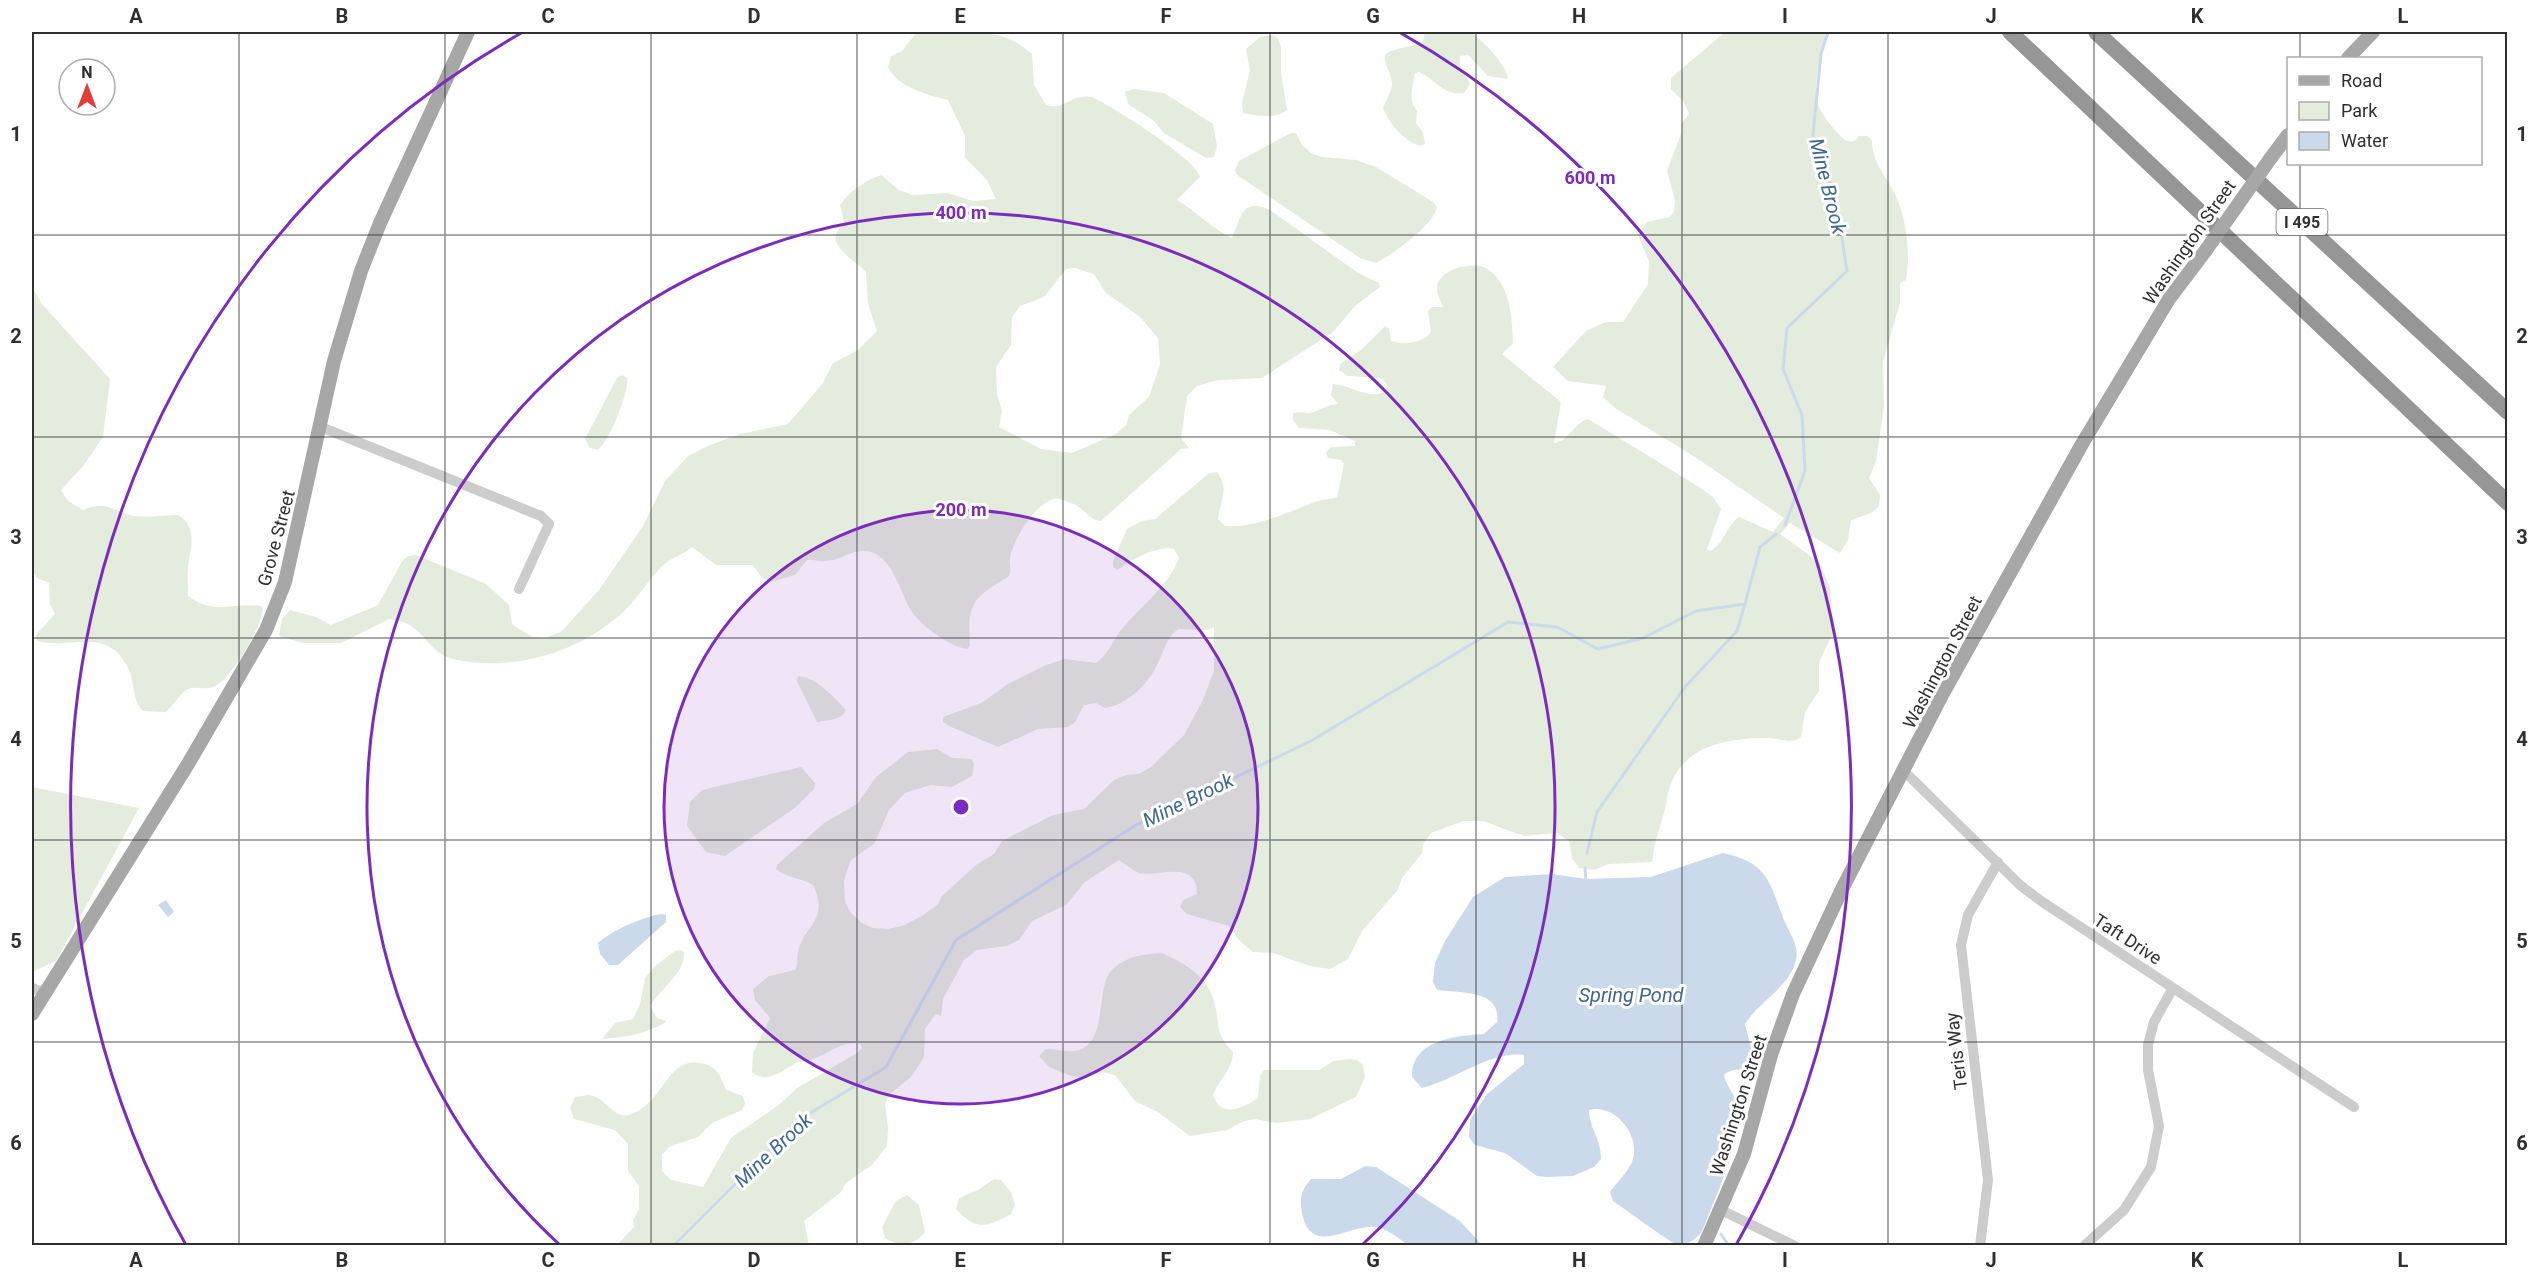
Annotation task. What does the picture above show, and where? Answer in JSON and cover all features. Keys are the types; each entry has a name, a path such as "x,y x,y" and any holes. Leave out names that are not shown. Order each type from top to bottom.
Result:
{"highway":[{"path":"2010,32 2508,503"},
{"name":"I 495","path":"2096,32 2508,412"}],"main road":[{"name":"Grove Street","path":"32,1014 38,990 188,764 266,630 285,582 341,335 366,258 468,32"},
{"path":"2349,57 2373,32"},
{"name":"Washington Street","path":"1704,1245 1744,1154 1771,1055 1793,994 1842,889 1905,772 1942,695 2088,434 2169,299 2287,138"}],"street":[{"path":"321,427 541,516 549,524 519,589"},
{"name":"Taft Drive","path":"1905,772 2020,885 2041,902 2354,1107"},
{"name":"Teris Way","path":"1980,1245 1988,1180 1961,945 1968,915 1998,862"},
{"path":"2084,1245 2124,1210 2151,1167 2159,1126 2148,1070 2148,1045 2154,1022 2173,988"},
{"path":"1721,1210 1796,1245"}],"green space":[{"path":"917,32 978,32 1006,38 1020,44 1032,54 1034,85 1046,105 1058,106 1078,97 1092,97 1134,121 1185,158 1196,169 1200,177 1177,200 1217,230 1232,238 1241,216 1248,208 1254,206 1270,210 1358,273 1379,283 1380,287 1355,306 1333,332 1262,378 1218,380 1197,386 1187,396 1181,438 1189,448 1181,449 1101,521 1075,505 1060,499 1053,499 1039,508 1015,542 1010,558 1009,576 987,590 975,603 970,619 970,645 967,649 951,644 919,620 909,607 891,570 881,557 874,553 862,551 831,560 807,560 795,575 771,582 762,578 753,565 716,565 692,547 661,567 626,610 603,628 564,649 522,661 479,663 457,660 436,650 411,626 389,619 341,643 303,643 279,636 282,619 290,610 316,617 331,625 378,605 403,560 408,556 416,555 486,584 509,605 512,624 532,637 545,638 561,632 599,590 643,526 665,481 688,456 740,434 788,424 823,383 833,363 858,350 877,331 868,304 866,272 842,250 836,240 837,233 844,222 840,205 844,200 858,187 881,175 899,190 913,195 947,193 973,201 996,199 987,180 965,158 965,136 948,100 914,89 892,74 888,67 891,56 902,51","holes":["1075,268 1094,274 1106,293 1140,317 1158,338 1160,364 1149,397 1129,415 1126,425 1116,434 1072,453 1041,449 999,427 1002,411 997,394 996,367 1011,345 1012,317 1020,306 1044,297 1066,269"]},
{"path":"1425,32 1471,32 1499,60 1508,79 1488,76 1468,55 1460,56 1461,68 1470,84 1464,93 1445,90 1425,75 1415,73 1411,97 1417,111 1416,123 1423,133 1425,144 1420,146 1398,131 1383,108 1392,84 1385,55 1393,50 1423,41"},
{"path":"1725,32 1831,32 1819,66 1816,87 1818,104 1828,122 1844,139 1855,141 1859,136 1867,136 1872,140 1876,160 1901,210 1906,234 1908,258 1906,280 1900,283 1900,303 1883,362 1884,407 1876,461 1869,478 1880,495 1879,506 1871,513 1851,520 1848,540 1840,553 1790,523 1780,534 1820,563 1830,588 1834,631 1819,662 1819,691 1805,712 1801,737 1793,741 1772,738 1740,739 1714,745 1691,757 1681,766 1670,786 1652,862 1609,864 1594,870 1579,868 1572,858 1569,841 1557,833 1524,836 1483,821 1463,821 1431,833 1423,844 1422,853 1402,878 1397,891 1362,931 1348,959 1330,969 1310,966 1273,953 1253,952 1239,940 1229,926 1187,914 1180,907 1183,900 1197,894 1191,876 1175,872 1139,873 1119,860 1085,882 1066,905 1032,921 1019,940 1006,946 977,950 964,960 943,999 941,1016 936,1014 925,1029 924,1057 911,1077 890,1094 885,1103 888,1128 887,1146 872,1165 846,1183 841,1192 804,1221 809,1245 617,1245 634,1227 633,1220 639,1209 639,1186 628,1171 628,1144 615,1130 574,1119 570,1108 575,1097 595,1096 618,1114 629,1115 650,1102 679,1067 688,1063 699,1063 714,1068 720,1075 726,1090 743,1096 745,1104 742,1110 712,1123 698,1137 669,1147 662,1155 662,1171 671,1180 703,1187 731,1138 780,1104 797,1088 857,1053 862,1048 860,1044 847,1044 808,1061 796,1063 769,1077 758,1076 752,1072 753,1053 770,1018 755,1000 753,989 769,976 795,970 801,943 814,921 819,906 813,885 779,872 776,869 777,865 824,823 857,804 876,777 908,752 937,749 952,758 972,759 974,765 972,776 952,787 930,785 905,793 889,810 874,844 851,860 844,880 845,902 851,913 862,923 873,928 888,929 902,926 922,916 938,904 942,896 976,865 994,854 1002,841 1053,815 1084,809 1114,780 1126,775 1139,774 1151,767 1184,735 1202,702 1214,671 1214,627 1208,630 1178,629 1168,641 1153,672 1136,693 1121,703 1105,708 1096,703 1084,705 1075,722 1068,727 1038,729 998,747 949,726 943,722 943,717 981,703 1008,684 1046,665 1065,659 1096,663 1122,629 1154,595 1179,558 1174,549 1160,549 1137,558 1118,570 1113,567 1113,561 1127,529 1142,521 1155,519 1208,474 1217,472 1223,484 1224,490 1218,519 1225,526 1248,525 1318,501 1337,497 1344,464 1341,460 1328,458 1326,452 1331,447 1355,446 1355,441 1330,430 1299,428 1293,420 1293,414 1311,413 1338,404 1331,395 1333,384 1372,394 1384,392 1388,386 1382,378 1348,376 1339,370 1340,364 1361,350 1385,326 1389,328 1391,341 1407,343 1428,336 1431,332 1428,311 1432,307 1443,307 1437,292 1442,276 1466,266 1483,267 1489,270 1502,285 1509,304 1513,343 1502,354 1561,402 1554,443 1564,439 1579,424 1588,419 1696,485 1713,497 1721,509 1707,549 1710,551 1719,544 1739,517 1773,532 1784,518 1695,457 1615,408 1603,397 1606,386 1568,381 1553,367 1586,331 1606,322 1623,322 1648,284 1649,261 1638,235 1647,222 1670,217 1674,211 1675,201 1667,171 1681,134 1681,125 1689,114 1684,102 1671,89 1671,78"},
{"path":"1271,35 1277,37 1281,46 1281,72 1287,110 1272,116 1243,113 1242,103 1250,71 1246,49 1260,37"},
{"path":"1134,89 1164,93 1213,124 1217,146 1214,157 1206,158 1164,133 1154,121 1128,104 1125,92"},
{"path":"1291,133 1296,133 1302,145 1311,153 1322,157 1356,160 1376,167 1433,202 1437,207 1434,214 1412,238 1383,259 1376,263 1360,258 1237,175 1235,170 1239,161"},
{"path":"32,287 42,304 110,379 103,437 84,465 61,490 68,501 83,510 104,506 134,516 178,515 189,526 192,539 188,570 188,596 215,607 250,605 261,606 263,609 257,628 245,650 224,679 213,687 193,688 185,691 166,712 143,711 139,707 128,668 110,647 88,642 37,641 36,635 55,614 50,604 49,583 37,578 32,571"},
{"path":"622,375 627,378 627,384 613,427 602,446 597,450 590,448 585,439 617,378"},
{"path":"798,676 812,680 825,689 846,710 844,714 834,719 817,722 797,681"},
{"path":"801,767 815,783 814,789 796,807 725,856 706,852 687,826 690,802 702,790"},
{"path":"32,787 139,808 56,961 32,972"},
{"path":"675,951 684,952 684,959 681,966 650,1006 657,1018 666,1021 640,1033 602,1039 615,1023 633,1019 640,1004 645,978 656,965"},
{"path":"1162,953 1188,967 1202,979 1212,995 1221,1035 1233,1052 1228,1069 1213,1095 1221,1107 1240,1108 1258,1098 1260,1076 1264,1070 1319,1070 1333,1061 1350,1059 1357,1060 1363,1065 1365,1077 1356,1097 1310,1119 1276,1123 1255,1119 1244,1121 1227,1130 1190,1136 1158,1112 1135,1101 1115,1075 1103,1072 1086,1078 1071,1076 1049,1067 1039,1056 1046,1049 1074,1051 1085,1047 1092,1039 1097,1029 1106,979 1111,971 1129,959"},
{"path":"994,1179 1001,1180 1011,1192 1015,1205 1011,1214 988,1224 976,1224 956,1209 959,1198 978,1190"},
{"path":"907,1195 919,1205 925,1232 916,1240 901,1244 885,1238 882,1227 896,1201"}],"water":[{"name":"Spring Pond","path":"1723,853 1750,862 1765,876 1797,952 1791,973 1745,1024 1755,1064 1752,1067 1724,1075 1738,1102 1740,1112 1737,1138 1732,1154 1701,1233 1688,1242 1676,1244 1613,1201 1610,1192 1630,1166 1634,1152 1630,1132 1617,1117 1608,1112 1599,1109 1589,1110 1601,1159 1594,1167 1573,1176 1537,1176 1505,1153 1475,1145 1469,1137 1470,1120 1486,1095 1524,1064 1524,1055 1498,1057 1422,1088 1412,1077 1414,1064 1427,1047 1449,1038 1484,1034 1497,1022 1497,1011 1486,998 1467,993 1437,990 1433,982 1435,963 1445,941 1473,897 1505,877 1552,874 1585,879 1651,877"},
{"path":"166,900 174,912 168,917 158,905"},
{"path":"666,915 666,922 618,965 609,965 600,954 598,943 611,934 637,921"},
{"path":"1365,1166 1376,1167 1460,1221 1482,1245 1407,1245 1392,1234 1375,1227 1365,1227 1332,1236 1314,1234 1307,1226 1301,1208 1303,1190 1311,1179 1341,1179"}],"waterway":[{"name":"Mine Brook","path":"1785,525 1805,471 1802,415 1783,369 1787,328 1847,271 1836,200 1813,135 1821,54 1828,32"},
{"name":"Mine Brook","path":"673,1246 799,1120 886,1067 956,940 1136,825 1311,741 1508,622 1557,627 1598,649 1643,638 1696,611 1745,604 1760,547 1776,534"},
{"path":"1587,853 1597,812 1685,687 1737,631 1745,604"},
{"path":"1585,868 1586,882"},
{"path":"1721,1234 1729,1246"}]}
